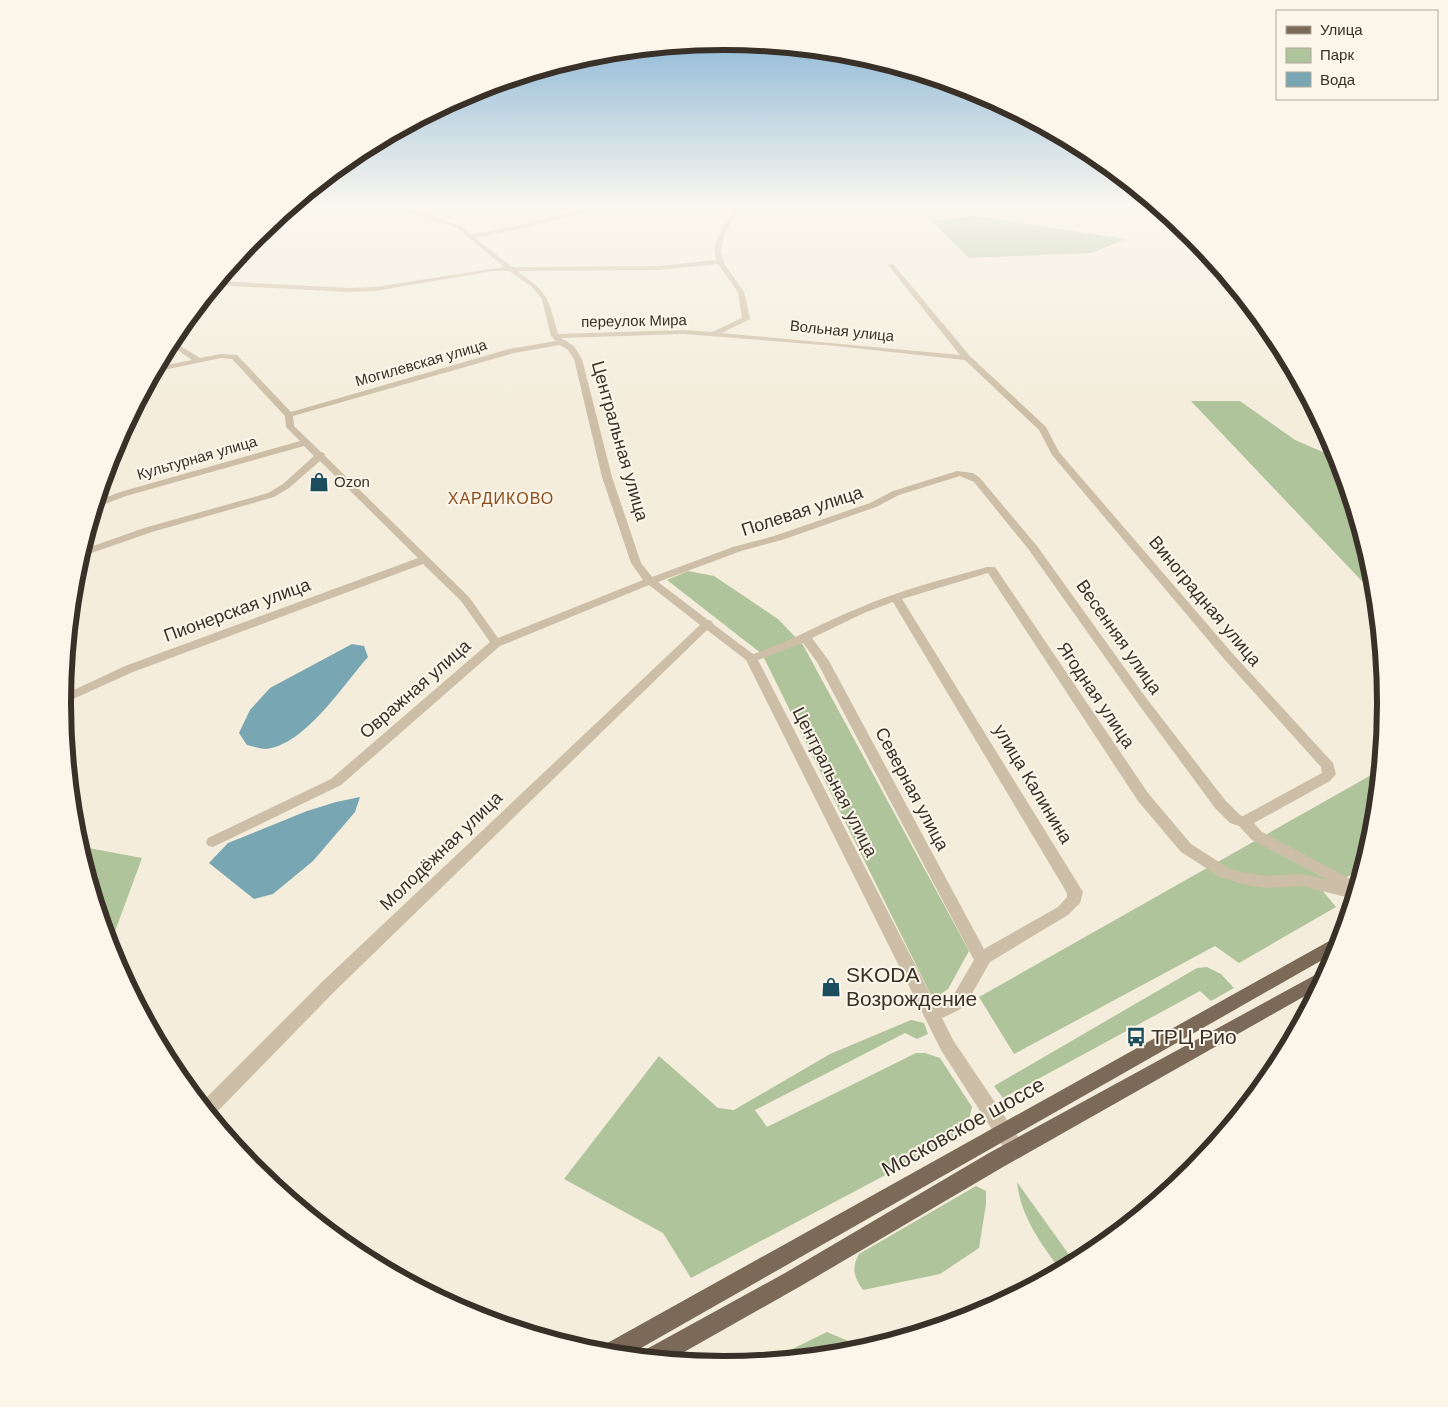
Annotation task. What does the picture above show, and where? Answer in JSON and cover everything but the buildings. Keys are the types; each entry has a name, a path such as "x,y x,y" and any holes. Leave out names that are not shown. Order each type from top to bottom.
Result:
{"main road":[{"name":"Московское шоссе","path":"621,1348 1331,947"},
{"path":"661,1354 1016,1150 1315,982"}],"street":[{"path":"224,283 349,290 375,288 464,273"},
{"name":"Центральная улица","path":"516,273 545,299 558,340 571,348 578,360 607,477 636,563 650,581 708,623 751,658 947,1045 1016,1150"},
{"path":"713,334 746,319 741,292 727,273"},
{"name":"Виноградная улица","path":"897,273 967,358 1043,429 1055,453 1229,657 1320,756 1329,770 1328,776 1244,822"},
{"name":"переулок Мира","path":"558,340 684,332 713,334"},
{"name":"Вольная улица","path":"713,334 836,344 967,358"},
{"name":"Могилевская улица","path":"289,415 512,351 558,340"},
{"path":"177,347 197,360"},
{"path":"164,368 221,356 234,357 289,415 290,427 465,599 496,643"},
{"name":"Культурная улица","path":"102,502 123,494 307,442"},
{"path":"89,551 148,530 271,495 286,486 320,456"},
{"name":"Полевая улица","path":"650,581 737,549 778,538 858,510 896,493 964,473"},
{"name":"Весенняя улица","path":"964,473 970,475 981,485 1033,548 1143,702 1220,804 1234,819 1244,822 1257,836 1351,886"},
{"name":"Пионерская улица","path":"71,696 129,669 426,559"},
{"name":"Ягодная улица","path":"896,598 991,569 1143,796 1175,838 1204,860 1242,878 1265,882 1302,880 1350,892"},
{"name":"Овражная улица","path":"213,842 336,782 496,643 650,581"},
{"path":"751,658 787,648 861,611 896,598"},
{"name":"улица Калинина","path":"896,598 1075,892 1075,899 1063,911 983,958"},
{"name":"Молодёжная улица","path":"210,1106 337,978 708,623"},
{"name":"Северная улица","path":"806,638 823,661 983,958"},
{"path":"931,1015 953,1005 960,999 983,958"}],"green space":[{"path":"1191,401 1240,401 1295,440 1329,454 1343,493 1355,534 1367,586"},
{"path":"688,571 714,576 778,619 803,645 969,951 948,989 938,996 931,995 762,654 667,580"},
{"path":"1373,774 1365,831 1355,873 1322,890 1336,907 1239,963 1215,946 1014,1054 979,997"},
{"path":"87,848 142,858 113,936 105,914"},
{"path":"1207,967 1221,974 1234,988 1211,1001 1200,991 1003,1098 994,1086 1197,968"},
{"path":"911,1020 924,1023 928,1034 917,1039 905,1033 755,1110 767,1127 916,1053 925,1053 940,1058 972,1107 967,1127 959,1136 691,1278 663,1233 564,1179 659,1056 718,1108 734,1110 830,1054"},
{"path":"1017,1182 1071,1257 1057,1265 1027,1219"},
{"path":"976,1186 986,1191 986,1204 979,1248 940,1274 863,1290 857,1281 854,1268 859,1254"},
{"path":"827,1332 854,1343 809,1351 782,1354"}],"water":[{"path":"352,644 364,646 368,657 309,726 281,745 261,749 247,745 239,733 250,710 270,688"},
{"path":"360,797 355,812 313,861 273,894 254,899 209,863 228,843 307,811"}],"place":[{"name":"Ozon","path":"319,482"},
{"name":"SKODA Возрождение","path":"831,987"},
{"name":"ТРЦ Рио","path":"1136,1037"}],"district":[{"name":"ХАРДИКОВО","path":"501,498"}]}
